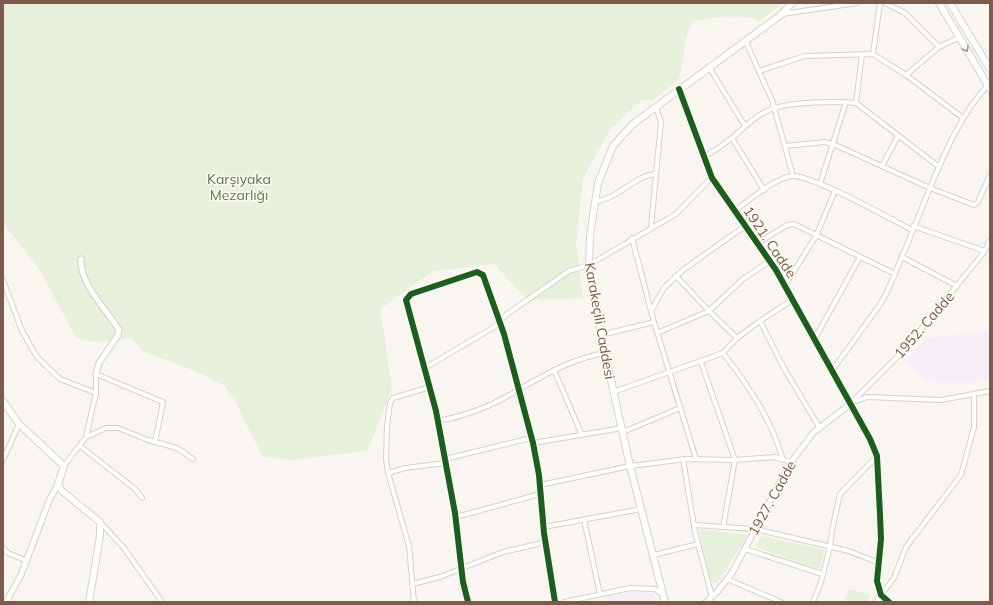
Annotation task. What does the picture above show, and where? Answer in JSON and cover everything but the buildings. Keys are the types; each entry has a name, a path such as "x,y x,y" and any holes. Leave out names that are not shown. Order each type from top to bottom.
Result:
{"main road":[{"name":"Karakeçili Caddesi","path":"665,599 630,466 601,335 588,265 594,201 598,183 613,146 633,124 782,14 792,3"},
{"path":"940,3 989,87"},
{"path":"950,3 990,69"},
{"path":"3,401 19,424 64,466 58,484 62,491 100,522 100,536 89,602"}],"street":[{"path":"782,14 855,3"},
{"path":"874,54 880,3"},
{"path":"885,3 905,13 939,47"},
{"path":"906,75 939,47 960,37"},
{"path":"745,40 774,108 793,176"},
{"path":"856,103 862,54"},
{"path":"759,71 805,56 874,54 906,75 963,118"},
{"path":"709,67 745,126"},
{"path":"831,372 879,306 895,274 938,166 975,98 989,87"},
{"name":"1921. Cadde","path":"679,89 712,177 734,211 758,243 785,286 831,372 860,421 877,456"},
{"path":"820,184 846,102"},
{"path":"704,157 732,138 745,126 774,108 794,104 846,102 856,103 938,166"},
{"path":"651,227 661,122 656,107"},
{"path":"882,166 898,136"},
{"path":"732,138 764,190"},
{"path":"785,146 825,142 833,144 930,188 974,205 978,202 990,175"},
{"path":"594,201 608,198 647,176 656,174"},
{"path":"734,211 784,178 793,176 820,184 913,228 985,251"},
{"path":"425,368 494,327 500,320 570,272 588,265 683,208 712,177"},
{"path":"785,286 816,236 835,191"},
{"path":"758,243 786,225 794,224 895,274"},
{"path":"651,311 664,288 676,276 745,226"},
{"path":"632,238 657,333 696,459"},
{"name":"1952. Cadde","path":"850,404 904,350 985,251 990,240"},
{"path":"814,340 860,257"},
{"path":"902,257 957,286"},
{"path":"64,466 86,437 96,394 96,374 99,363 118,334 119,330 94,295 80,266 81,259"},
{"path":"657,333 709,311 743,279 770,261"},
{"path":"468,602 462,569 456,517 438,422 425,368 406,302 409,295 479,272 483,275 500,320 533,443 555,602"},
{"path":"676,276 737,338"},
{"path":"3,280 22,331 37,357 60,378 96,394"},
{"path":"613,392 670,374 723,353 737,338 792,300"},
{"path":"760,321 785,370 819,427"},
{"path":"601,335 654,322"},
{"path":"438,422 487,406 554,370 590,355 605,353"},
{"path":"723,353 757,401 783,460"},
{"path":"701,362 719,410 735,460 724,527"},
{"path":"554,370 582,435"},
{"path":"96,374 163,402 155,442"},
{"path":"414,602 409,546 388,473 386,445 391,400 397,395 430,387"},
{"path":"850,404 867,397 941,400 990,391"},
{"path":"877,602 894,578 906,548 961,475 974,427 974,394"},
{"name":"1927. Cadde","path":"706,602 727,579 745,549 791,462 819,427 850,404"},
{"path":"533,443 622,430 680,408"},
{"path":"3,460 5,451 19,424"},
{"path":"86,437 106,428 118,428 155,442 177,448 193,459"},
{"path":"388,473 445,461 531,438"},
{"path":"80,446 135,489 142,498"},
{"path":"877,456 881,533 877,581 881,595 889,602"},
{"path":"813,602 821,582 830,547 840,494 877,456"},
{"path":"540,485 630,466 683,460 735,460 776,457 791,462"},
{"path":"683,460 694,526 712,597"},
{"path":"6,602 27,561 49,501 58,484"},
{"path":"456,517 540,494"},
{"path":"544,527 641,508"},
{"path":"584,520 600,594"},
{"path":"100,522 124,548 162,602"},
{"path":"694,526 755,529 850,551 879,563"},
{"path":"412,584 432,580 503,552 546,542"},
{"path":"654,555 698,544"},
{"path":"3,548 8,553 27,561"},
{"path":"745,549 822,574"},
{"path":"727,579 781,602"},
{"path":"564,602 630,588 655,589 665,599"}],"shaded area":[{"path":"990,331 990,378 959,382 926,381 911,368 906,361 927,338"},
{"path":"641,591 654,593 656,602 607,602 607,596"}],"green space":[{"name":"Karşıyaka Mezarlığı","path":"3,3 783,3 759,21 746,17 737,17 692,21 686,38 679,79 653,100 642,100 609,131 583,179 576,241 583,298 528,300 494,264 433,271 380,309 392,388 368,450 294,460 263,457 236,402 225,386 198,372 144,352 132,338 97,342 76,338 41,272 3,223"},
{"path":"699,529 748,535 717,583 710,581"},
{"path":"761,536 825,550 819,571 756,547"},
{"path":"849,589 870,595 867,602 850,602 845,600"}],"cycle path":[{"path":"679,89 712,178 776,270 870,439 877,456 881,539 877,581 881,595 889,602"},
{"path":"468,602 463,582 455,513 436,411 406,300 411,294 477,272 483,275 504,334 533,443 539,475 544,533 555,602"}]}
